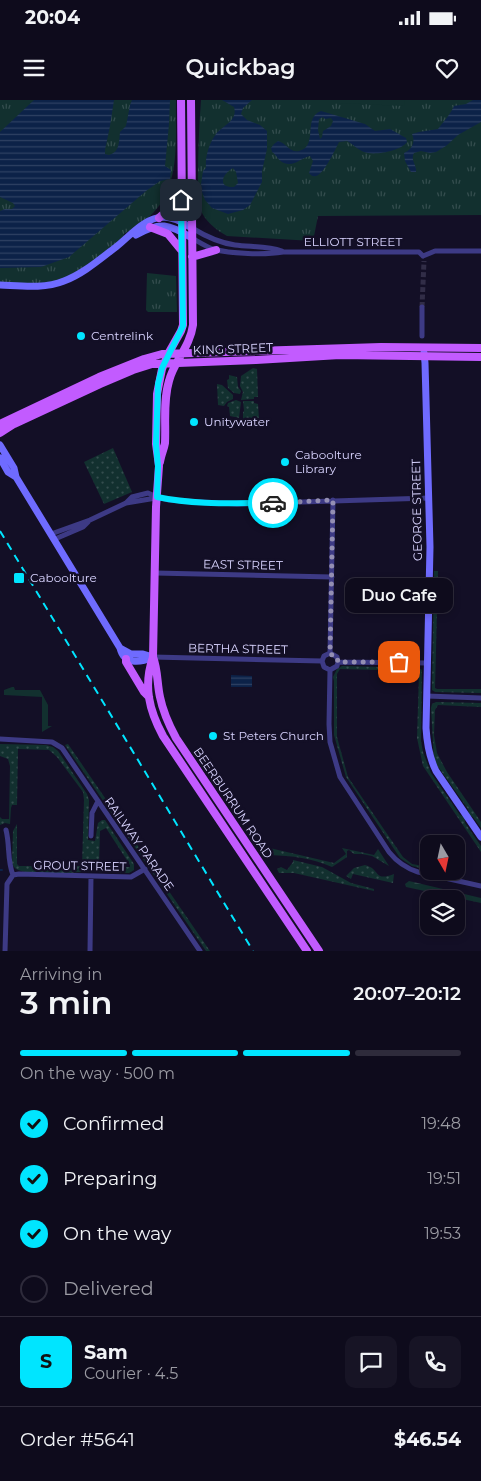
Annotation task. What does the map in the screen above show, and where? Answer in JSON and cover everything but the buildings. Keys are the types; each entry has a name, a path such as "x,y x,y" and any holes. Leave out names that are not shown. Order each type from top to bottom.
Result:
{"main road":[{"name":"BEERBURRUM ROAD","path":"181,100 183,326 164,362 157,394 156,444 158,466 153,658 148,676 149,697 153,714 163,736 307,951"},
{"name":"BEERBURRUM ROAD","path":"158,466 164,445 166,393 177,362 190,340 192,325 191,100"},
{"path":"159,218 181,200"},
{"path":"150,227 168,234 182,251"},
{"path":"192,257 216,250"},
{"name":"KING STREET","path":"0,424 99,376 144,359 168,354 422,342 481,348"},
{"name":"KING STREET","path":"0,433 14,424 133,370 164,362 331,356 481,357"},
{"name":"BEERBURRUM ROAD","path":"153,658 157,668 162,703 176,738 319,951"},
{"path":"126,659 144,692 149,697"}],"street":[{"path":"124,240 144,224 159,218 170,218 192,228"},
{"path":"0,285 40,286 53,285 66,280 77,275 124,240 150,227 165,225 192,238"},
{"name":"ELLIOTT STREET","path":"192,228 227,243 274,248 283,252"},
{"name":"ELLIOTT STREET","path":"192,238 216,250 240,253 419,252 424,258 435,251 481,251"},
{"path":"422,307 422,342"},
{"name":"GEORGE STREET","path":"422,342 430,547 426,739 431,762 481,837"},
{"path":"0,445 14,468 16,477 120,648 121,654 126,659 134,661 153,658"},
{"path":"0,458 8,472 16,477"},
{"path":"53,537 126,503 157,497 170,500 237,504 428,498"},
{"path":"330,654 333,500"},
{"name":"EAST STREET","path":"155,573 332,577"},
{"path":"120,648 131,654 143,654 153,658"},
{"path":"330,654 337,657 338,662 335,668 330,670 324,667 322,662 324,656 330,654"},
{"name":"BERTHA STREET","path":"153,658 322,662"},
{"path":"338,662 428,663"},
{"path":"330,670 330,742 340,777 389,852 400,864 418,872 481,886"},
{"path":"427,696 481,698"},
{"name":"RAILWAY PARADE","path":"0,739 52,742 62,748 200,951"},
{"path":"91,836 92,813 98,801"},
{"path":"5,951 7,884 13,875 9,866 6,830"},
{"name":"GROUT STREET","path":"13,875 130,877 145,869"},
{"path":"90,951 91,876"}],"green space":[{"path":"0,100 176,100 176,147 172,177 160,205 146,220 124,234 124,240 77,275 53,285 0,285"},
{"path":"201,100 481,100 481,215 318,216 313,241 227,236 208,221 202,213 198,202 198,149"},
{"path":"339,100 405,100 404,106 339,103"},
{"path":"147,273 176,276 177,312 148,312 146,310"},
{"path":"253,368 257,369 258,397 241,400 243,392 240,386 241,376"},
{"path":"229,375 237,377 238,387 241,391 240,394 234,393 228,388 227,380"},
{"path":"217,384 222,385 233,395 233,399 224,406 218,405"},
{"path":"236,400 241,402 239,418 230,416 229,407 227,406 228,403"},
{"path":"243,401 254,401 254,403 258,404 259,419 243,420"},
{"path":"113,448 132,492 104,504 84,462"},
{"path":"434,571 438,571 435,688 481,689 481,693 435,692 432,690"},
{"path":"342,666 419,668 422,670 421,741 423,752 431,773 460,815 464,817 465,823 481,846 481,852 423,766 417,738 419,673 416,671 340,669 337,674 337,737 348,777 403,857 412,864 420,865 420,868 412,866 400,858 346,777 334,735 333,677 337,669"},
{"path":"12,687 15,690 40,690 48,705 48,726 52,726 42,732 42,697 4,695 4,690"},
{"path":"436,702 481,703 481,707 438,705 435,710 434,735 437,753 447,772 481,822 481,828 473,817 469,815 468,809 434,761 431,708 432,704"},
{"path":"0,744 46,745 58,751 87,794 89,800 88,840 95,841 98,823 105,820 134,864 134,870 129,873 93,871 42,873 20,871 15,868 12,864 13,831 17,824 17,864 19,866 82,866 83,792 57,757 49,750 18,749 17,805 12,805 10,824 0,825 0,817 2,819 9,819 10,766 8,759 0,756","holes":["106,828 130,867 99,867 100,831"]},
{"path":"68,744 210,951 206,951 65,745"},
{"path":"261,846 334,863 346,854 342,848 374,855 378,849 389,866 372,856 354,854 349,850 347,851 347,857 332,867 302,858 270,855"},
{"path":"293,860 322,867 351,883 374,889 374,891 294,873 279,873 277,869 281,867 287,870"},
{"path":"365,865 383,877 394,874 393,883 353,874 351,879 346,876 354,868"},
{"path":"409,881 447,890 420,890 406,887 405,884"},
{"path":"465,894 481,898 481,903 465,900"}],"water":[{"path":"34,100 114,100 105,150 105,154 109,155 113,154 117,149 120,132 126,126 132,100 170,100 165,166 171,170 170,179 160,181 146,191 69,257 41,267 0,268 0,211 12,209 15,206 13,203 0,197 0,132"},
{"path":"222,100 252,100 243,108 241,114 247,120 260,125 267,131 267,149 262,171 262,182 250,205 243,210 228,214 212,208 205,200 201,184 203,171 206,168 209,146 216,134 234,116 234,107","holes":["233,168 236,172 238,183 234,187 225,185 223,180 226,174"]},
{"path":"473,100 481,100 481,122 458,135 436,152 421,151 414,153 413,158 416,172 411,172 405,161 404,153 412,146 412,134 438,129 454,106 466,104"},
{"path":"321,111 365,124 375,131 390,129 406,138 407,142 399,148 387,152 368,153 347,141 339,142 322,171 313,176 309,173 313,161 310,156 288,164 280,161 271,148 278,141 293,151 305,148 310,138 312,120","holes":["323,117 325,119 331,118 333,121 331,126 323,131 320,139 318,130 319,119"]},
{"path":"231,675 252,676 252,687 231,687"}],"tunnel":[{"path":"422,307 424,261"}],"railway":[{"path":"0,531 253,951"}],"way so far":[{"path":"273,503 333,500 330,654 337,657 338,662 399,662"}],"place":[{"name":"Centrelink","path":"81,336"},
{"name":"Unitywater","path":"194,422"},
{"name":"Caboolture Library","path":"285,462"},
{"name":"Caboolture","path":"19,578"},
{"name":"Duo Cafe","path":"399,662"},
{"name":"St Peters Church","path":"213,736"}],"route":[{"path":"181,200 183,326 168,354 158,384 157,497 170,500 225,504 273,503"}]}
